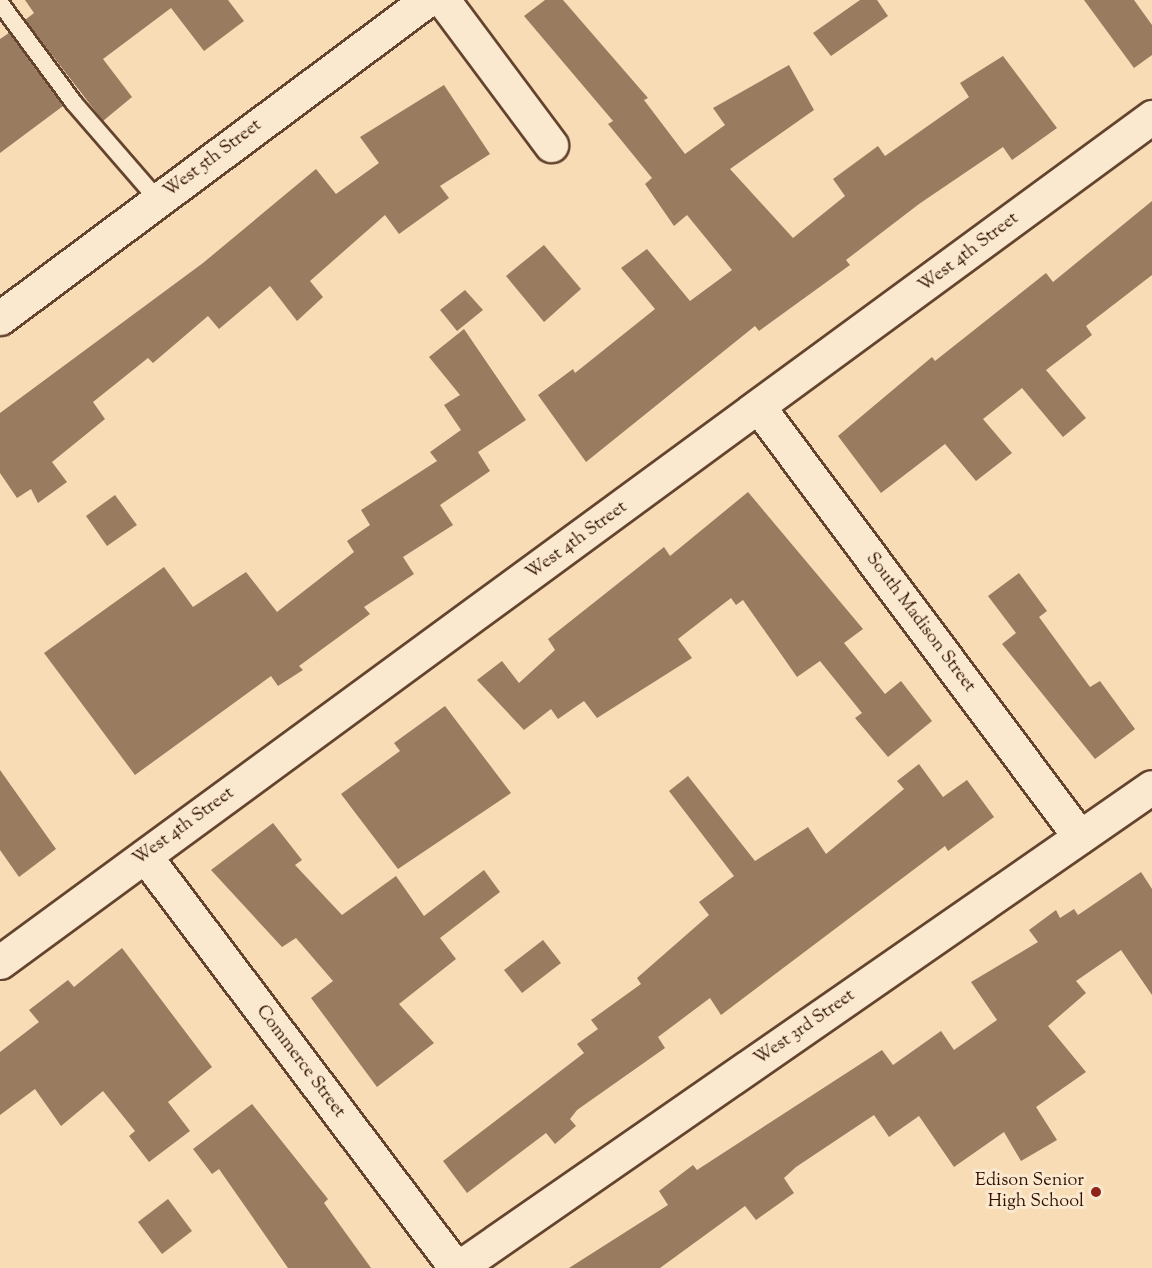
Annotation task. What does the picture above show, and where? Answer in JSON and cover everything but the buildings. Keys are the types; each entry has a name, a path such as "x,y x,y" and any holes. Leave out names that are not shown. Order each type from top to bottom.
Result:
{"street":[{"name":"West 5th Street","path":"0,318 427,0"},
{"path":"444,0 551,145"},
{"name":"West 4th Street","path":"0,962 760,409 1152,117"},
{"name":"South Madison Street","path":"760,409 1080,837"},
{"name":"West 3rd Street","path":"457,1268 1152,787"},
{"name":"Commerce Street","path":"145,856 457,1268"}],"lane":[{"path":"0,3 74,103 158,200"}],"place":[{"name":"Edison Senior High School","path":"1096,1192"}]}
